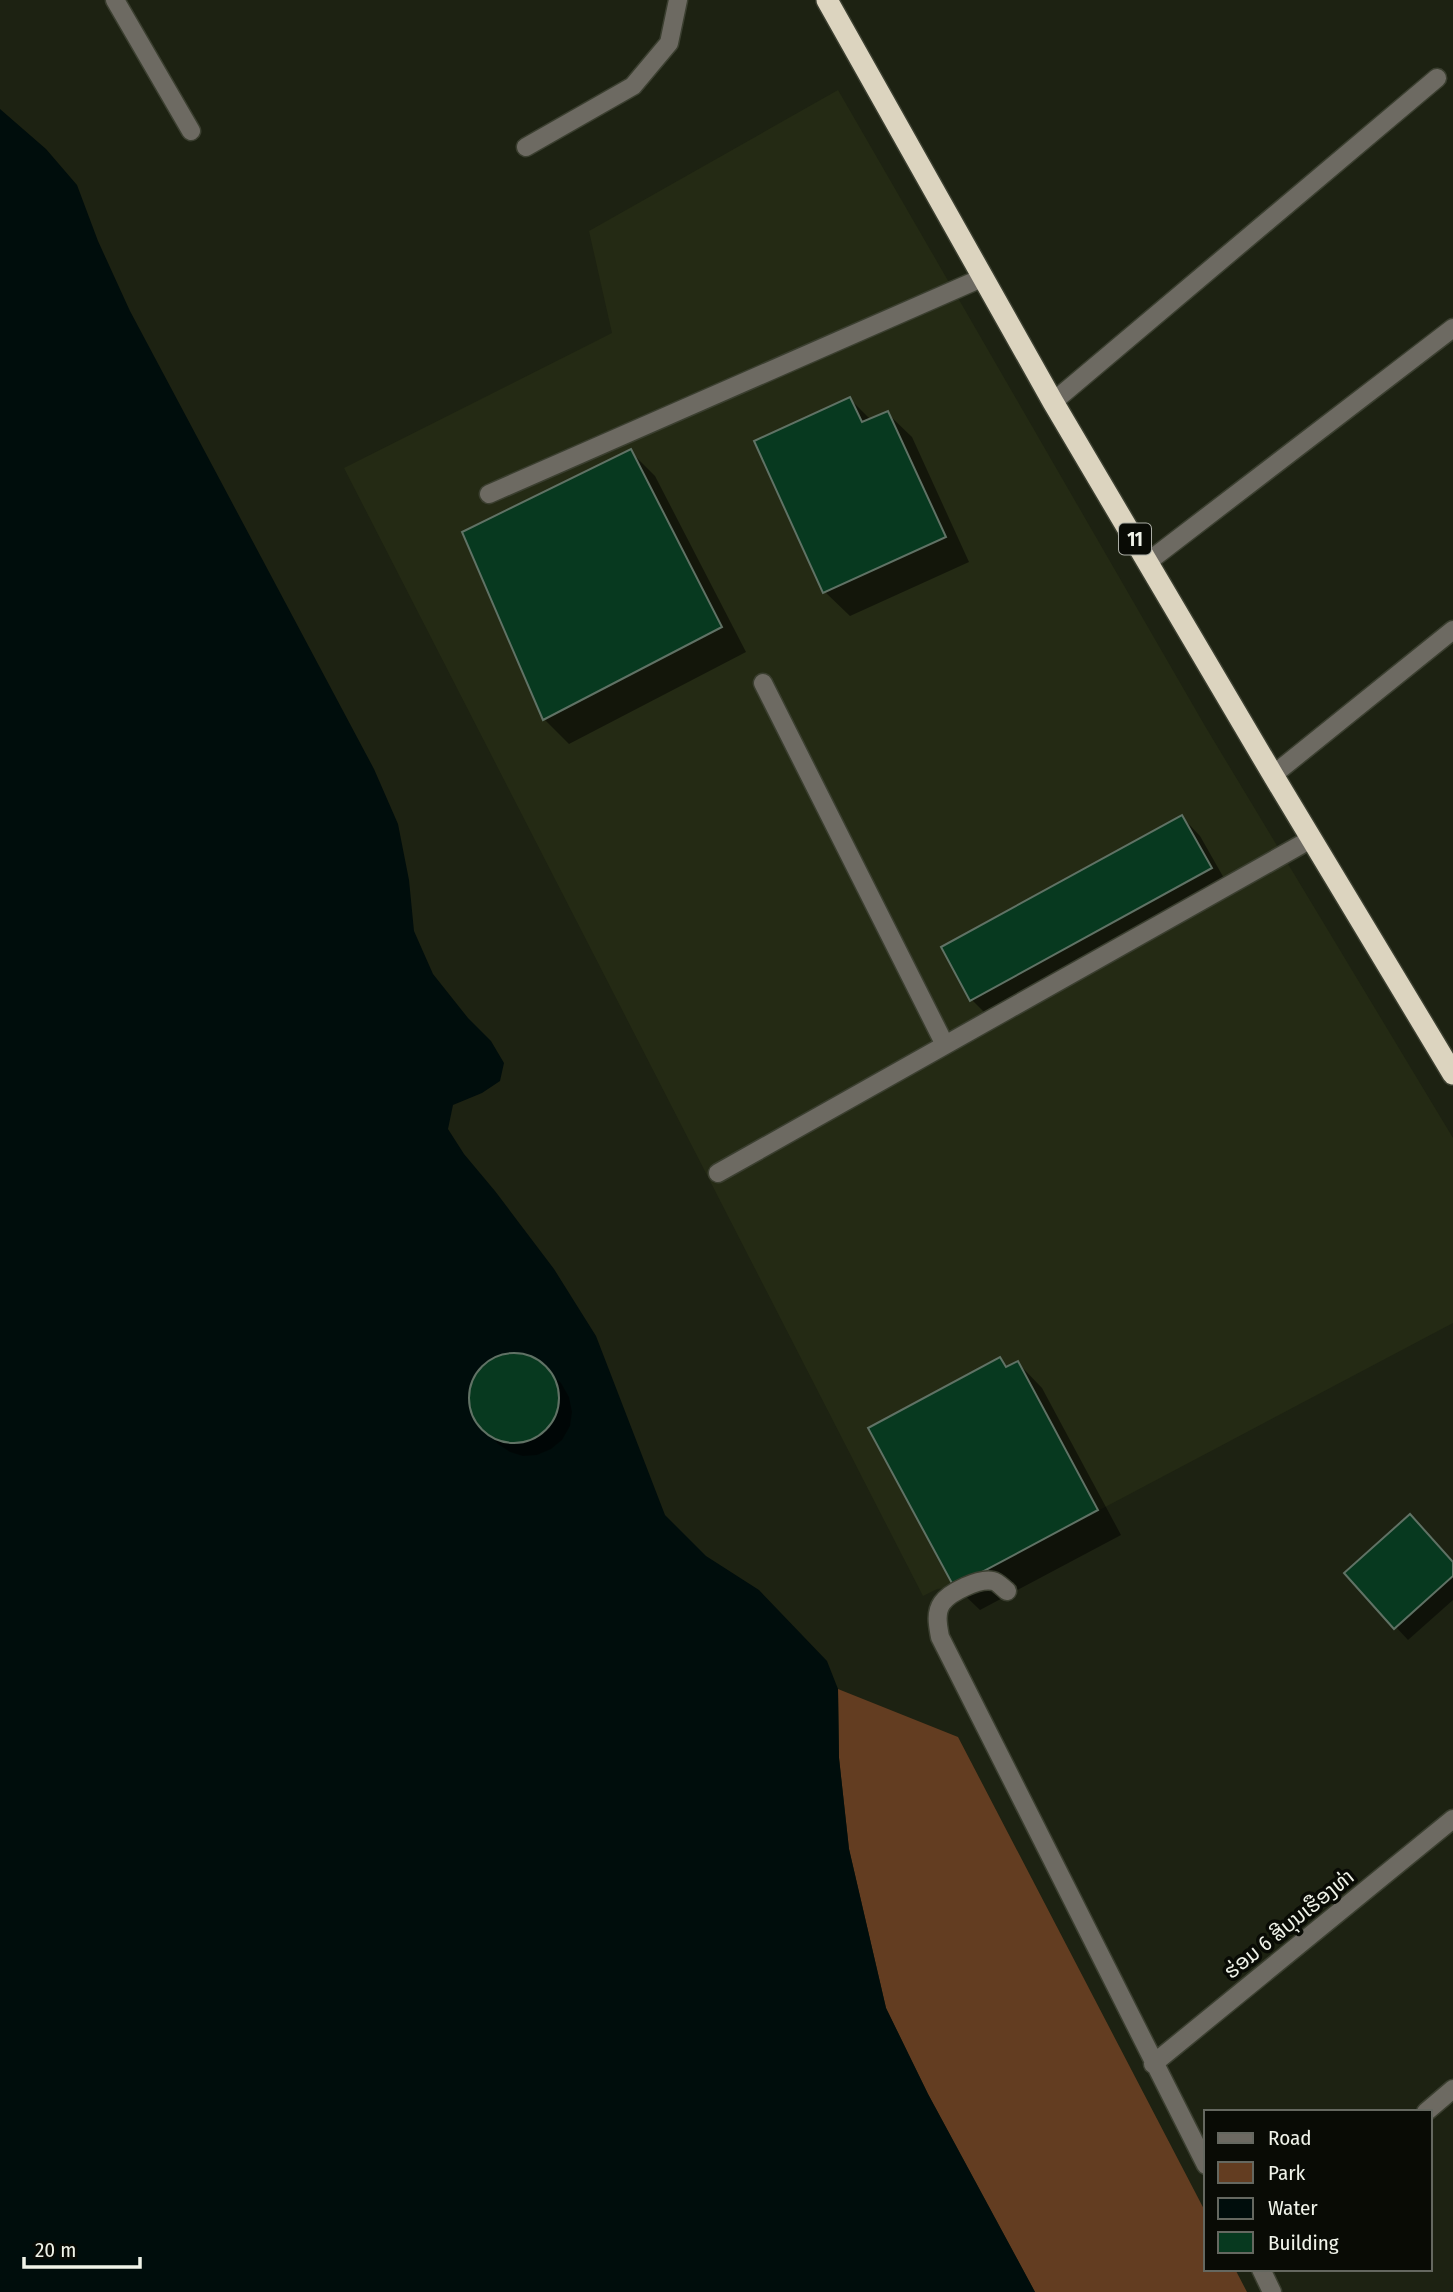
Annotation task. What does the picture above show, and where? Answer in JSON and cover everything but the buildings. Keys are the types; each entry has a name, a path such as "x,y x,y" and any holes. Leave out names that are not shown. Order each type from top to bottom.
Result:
{"highway":[{"name":"11","path":"827,0 1053,402 1149,561 1272,775 1453,1074"}],"street":[{"path":"115,0 191,131"},
{"path":"526,147 633,86 669,43 678,0"},
{"path":"1053,402 1437,78"},
{"path":"489,494 984,277"},
{"path":"1149,561 1453,328"},
{"path":"1272,775 1453,630"},
{"path":"763,683 945,1045"},
{"path":"718,1173 1311,839"},
{"path":"1007,1591 995,1581 980,1581 963,1587 942,1603 937,1618 940,1637 1204,2161"},
{"name":"ຮ່ອມ 6 ສີບຸນເຮືອງທ່າ","path":"1153,2064 1453,1819"},
{"path":"1428,2110 1453,2089"},
{"path":"1262,2271 1272,2292"}],"shaded area":[{"path":"838,90 1205,726 1453,1138 1453,1323 954,1587 937,1589 923,1596 344,468 612,333 589,231"}],"green space":[{"path":"838,1689 958,1737 1204,2209 1204,2271 1236,2271 1247,2292 1035,2292 928,2094 886,2008 849,1849 839,1758"}],"water":[{"path":"0,109 46,149 77,185 98,241 130,311 374,769 398,824 409,880 414,931 433,974 468,1018 491,1041 504,1063 500,1081 482,1093 453,1105 448,1129 464,1154 554,1269 596,1336 665,1515 706,1556 759,1590 827,1661 838,1689 839,1758 849,1849 886,2008 928,2094 1035,2292 0,2292"}]}
